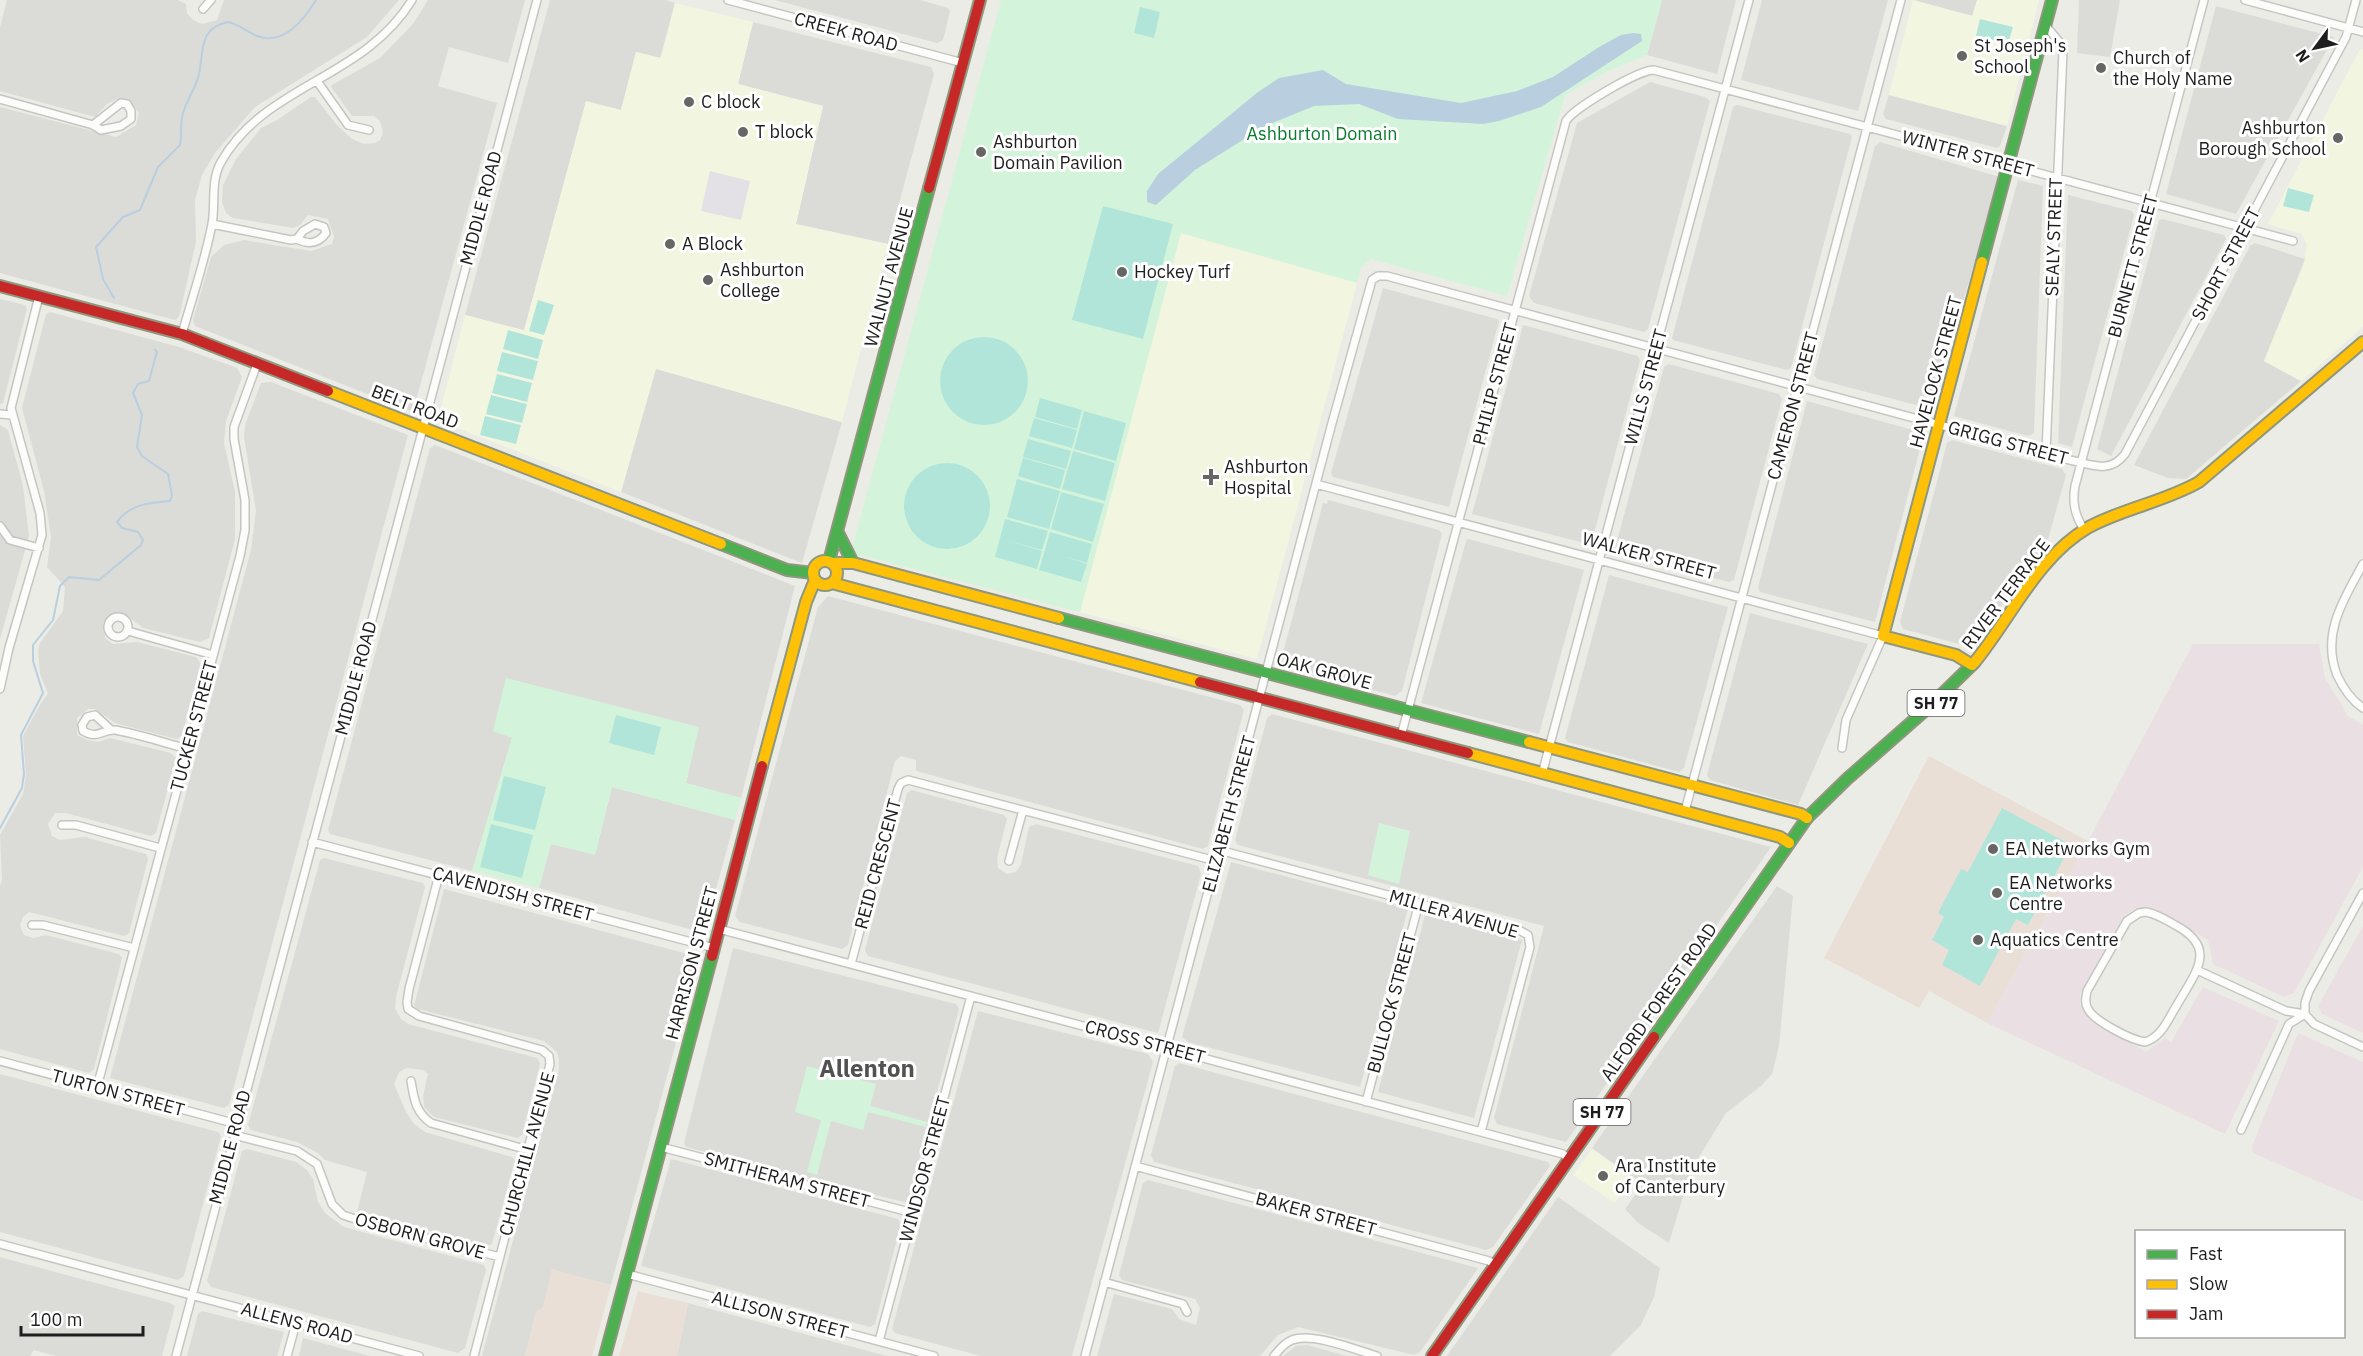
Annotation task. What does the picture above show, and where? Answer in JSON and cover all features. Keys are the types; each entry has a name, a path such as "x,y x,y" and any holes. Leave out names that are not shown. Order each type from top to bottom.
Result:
{"street":[{"path":"202,9 211,0"},
{"path":"182,334 212,224 214,181 220,164 232,144 264,112 377,42 391,29 412,0"},
{"name":"MIDDLE ROAD","path":"176,1356 537,0"},
{"name":"CREEK ROAD","path":"728,0 754,3 963,63"},
{"name":"WALNUT AVENUE","path":"830,562 980,0"},
{"name":"WILLS STREET","path":"1542,774 1749,0"},
{"name":"CAMERON STREET","path":"1685,811 1901,0"},
{"name":"HAVELOCK STREET","path":"1842,748 1846,720 1884,636 2052,0"},
{"name":"BURNETT STREET","path":"2084,530 2072,499 2080,462 2204,0"},
{"path":"2245,0 2363,32"},
{"name":"SHORT STREET","path":"2080,462 2099,467 2109,466 2119,462 2125,454 2349,28 2356,0"},
{"name":"SEALY STREET","path":"2046,26 2061,44 2062,51 2046,453"},
{"name":"WINTER STREET","path":"1642,72 1654,70 2293,241"},
{"name":"PHILIP STREET","path":"1401,736 1566,121 1577,109 1642,72"},
{"path":"317,81 348,124 369,130"},
{"path":"0,99 93,125 101,130 121,126 131,119 131,111 127,104 121,103 93,125"},
{"path":"212,224 291,240 297,239"},
{"name":"GRIGG STREET","path":"1378,276 1387,276 2080,462"},
{"name":"ELIZABETH STREET","path":"1084,1356 1370,285 1378,276"},
{"name":"BELT ROAD","path":"0,286 182,334 787,570 814,577"},
{"path":"0,689 9,648 42,535 40,513 12,416 12,400 39,296"},
{"name":"RIVER TERRACE","path":"1789,843 1807,818 1831,792 1945,694 1972,665 2042,570 2064,545 2084,530 2108,518 2179,494 2199,482 2362,345"},
{"name":"TUCKER STREET","path":"97,1087 240,556 245,530 245,500 234,427 257,364"},
{"path":"0,414 12,416"},
{"name":"WALKER STREET","path":"1316,484 1956,655 1972,665"},
{"path":"0,526 10,540 39,548"},
{"path":"838,533 853,563"},
{"path":"832,583 837,573 830,562 818,563 814,577 821,585 832,583 1259,699 1685,811 1780,837 1789,843"},
{"name":"OAK GROVE","path":"830,562 853,563 1801,814 1807,818"},
{"path":"2363,564 2333,624 2331,646 2339,679 2350,696 2363,708"},
{"name":"HARRISON STREET","path":"605,1356 814,577"},
{"path":"128,631 213,655"},
{"path":"111,730 188,748"},
{"name":"REID CRESCENT","path":"851,964 902,783 912,780 1216,861"},
{"path":"1009,861 1023,810"},
{"path":"62,825 76,825 160,848"},
{"name":"CAVENDISH STREET","path":"312,842 714,948"},
{"name":"ALFORD FOREST ROAD","path":"1432,1356 1789,843"},
{"name":"MILLER AVENUE","path":"1219,850 1519,930 1528,935 1530,940 1480,1132"},
{"name":"CHURCHILL AVENUE","path":"440,875 409,989 408,1009 419,1016 532,1047 546,1053 550,1060 550,1068 474,1356"},
{"path":"2305,1014 2305,1003 2309,991 2363,893"},
{"name":"BULLOCK STREET","path":"1366,1102 1419,903"},
{"path":"2139,913 2153,914 2195,938 2201,952 2197,970 2160,1034 2145,1042 2132,1038 2096,1018 2086,1005 2087,991 2121,931 2127,921 2139,913"},
{"path":"32,925 43,925 134,948"},
{"name":"CROSS STREET","path":"719,929 1563,1154 1569,1159"},
{"path":"2197,970 2286,1011 2305,1014 2314,1024 2363,1047"},
{"name":"WINDSOR STREET","path":"879,1341 971,996"},
{"path":"2241,1130 2289,1024 2305,1014"},
{"name":"TURTON STREET","path":"0,1061 237,1124"},
{"path":"411,1081 416,1106 422,1117 430,1123 528,1150"},
{"name":"OSBORN GROVE","path":"234,1135 297,1151 317,1164 332,1204 343,1215 500,1257"},
{"name":"SMITHERAM STREET","path":"661,1147 913,1213"},
{"name":"BAKER STREET","path":"1135,1166 1487,1260 1495,1265"},
{"name":"ALLENS ROAD","path":"0,1244 419,1356"},
{"name":"ALLISON STREET","path":"627,1274 934,1356"},
{"path":"1104,1282 1183,1304 1187,1312"},
{"path":"287,1356 296,1323"},
{"path":"1274,1356 1286,1342 1308,1338 1377,1356"}],"shaded area":[{"path":"7,0 178,0 186,4 187,13 193,20 202,24 217,20 224,0 399,0 367,37 255,107 215,153 202,175 195,200 196,242 179,317 175,320 0,273 0,107 116,137 136,125 139,113 129,100 117,99 107,104 95,117 0,91 0,27"},
{"path":"428,0 525,0 508,63 449,47 438,86 497,103 413,412 195,326 193,320 211,257 224,245 244,240 311,251 332,244 334,237 328,219 308,215 300,225 293,228 233,218 226,213 222,202 223,185 236,159 261,128 311,97 315,97 336,124 352,139 364,144 380,140 383,133 380,121 374,116 352,116 331,87 380,58 413,24"},
{"path":"550,0 666,0 675,3 660,58 636,52 621,110 586,102 524,331 465,315"},
{"path":"775,0 920,0 948,8 950,11 943,40 937,43"},
{"path":"1662,0 1736,0 1717,74 1647,55"},
{"path":"1762,0 1888,0 1858,111 1741,80"},
{"path":"1913,0 1977,0 1973,16"},
{"name":"St Joseph's School","path":"1913,0 1972,16 1977,0 2039,0 2007,126 1889,95"},
{"path":"2079,0 2120,0 2110,57 2077,53"},
{"name":"Ashburton College","path":"675,3 753,22 738,84 823,106 796,224 888,244 842,422 656,369 621,492 442,422 439,416 465,315 524,330 586,101 621,110 636,52 661,58"},
{"path":"2216,6 2334,37 2236,214 2166,194"},
{"path":"1140,7 1160,12 1154,38 1134,33"},
{"path":"1980,19 2013,27 2008,44 1976,36"},
{"path":"753,22 931,67 934,74 888,244 796,224 823,106 738,84"},
{"path":"1641,34 1642,41 1541,107 1483,124 1398,119 1359,104 1314,106 1265,126 1195,170 1156,205 1147,202 1147,191 1158,174 1258,92 1279,78 1323,70 1346,84 1461,103 1517,91 1553,77 1599,47 1621,35"},
{"name":"Ashburton Borough School","path":"2363,49 2363,327 2301,381 2264,361 2304,264 2307,245 2302,234 2268,224 2359,51"},
{"path":"1650,82 1705,97 1710,101 1648,329 1644,332 1534,303 1529,296 1577,123"},
{"path":"1889,95 2007,126 2000,146 1997,148 1886,119 1883,114"},
{"path":"1737,105 1850,134 1852,137 1791,368 1787,370 1672,338 1733,107"},
{"path":"1880,142 2000,177 1931,409 1817,379 1814,375 1875,146"},
{"path":"710,171 750,181 741,220 701,211"},
{"path":"2018,180 2043,186 2034,433 2028,436 1954,416"},
{"path":"2288,188 2314,195 2309,212 2283,206"},
{"path":"2068,195 2132,211 2134,215 2072,447 2058,443"},
{"name":"Hockey Turf","path":"1103,206 1173,224 1143,339 1072,320"},
{"path":"2163,219 2224,235 2226,239 2111,456 2097,449 2159,220"},
{"name":"Ashburton Hospital","path":"1181,233 1357,283 1257,659 1080,612"},
{"path":"2255,243 2305,259 2264,361 2301,381 2186,479 2168,478 2134,465 2250,246"},
{"path":"1383,288 1499,321 1449,507 1333,477 1331,473"},
{"path":"0,299 25,305 27,309 3,403 0,404"},
{"path":"538,300 554,305 544,335 529,331"},
{"path":"50,312 179,347 237,368 242,377 226,421 224,443 235,492 235,539 209,638 200,642 143,628 123,613 114,613 103,623 105,638 113,644 137,642 196,657 201,664 182,735 177,739 115,723 95,709 88,709 77,718 77,735 87,740 98,742 110,738 171,753 176,758 156,833 151,836 66,813 55,813 48,824 52,836 60,840 85,837 146,854 148,859 129,933 124,936 29,912 23,917 20,926 24,935 33,938 46,935 119,954 122,958 94,1069 89,1073 0,1049 0,886 2,880 0,835 23,794 26,775 23,736 48,693 40,674 38,650 40,643 63,611 65,587 47,567 51,537 44,491 22,408 46,314"},
{"path":"1523,325 1638,356 1640,360 1592,541 1588,544 1472,514"},
{"path":"508,330 543,340 538,359 503,349"},
{"path":"984,337 1009,344 1021,356 1028,381 1021,406 1009,418 984,425 959,418 947,406 940,381 947,356 959,344"},
{"path":"502,352 538,361 533,380 497,371"},
{"path":"1669,364 1779,394 1782,399 1734,580 1729,582 1620,554 1615,548 1664,367"},
{"path":"655,368 842,422 802,563 621,492"},
{"path":"497,374 532,383 527,402 492,393"},
{"path":"271,382 408,435 229,1105 224,1108 110,1078 251,550 256,511 244,437 245,425 261,383"},
{"path":"491,395 527,404 522,423 486,414"},
{"path":"1040,398 1082,410 1077,429 1035,417"},
{"path":"1807,401 1924,433 1875,622 1760,592 1758,587"},
{"path":"1084,411 1126,423 1116,461 1074,449"},
{"path":"485,416 521,425 516,444 480,435"},
{"path":"1034,418 1077,430 1072,448 1029,436"},
{"path":"0,425 8,430 23,486 29,536 0,639"},
{"path":"1028,439 1071,451 1066,469 1023,457"},
{"path":"1952,440 2062,469 2066,475 2047,543 1974,643 1967,646 1903,629 1900,622 1947,443"},
{"path":"435,445 795,586 741,798 686,783 698,728 512,738 472,871 330,834 328,830 430,448"},
{"path":"1073,451 1115,463 1105,501 1062,489"},
{"path":"1023,458 1065,470 1060,489 1018,476"},
{"path":"947,463 971,470 983,482 990,506 983,530 971,542 947,549 923,542 911,530 904,506 911,482 923,470"},
{"path":"1017,479 1060,491 1049,529 1007,517"},
{"path":"1061,492 1104,504 1093,542 1051,529"},
{"path":"1328,500 1439,530 1442,534 1402,691 1395,696 1280,664 1323,503 1327,504"},
{"path":"1005,519 1048,531 1042,550 1005,540 1042,551 1037,569 995,557"},
{"path":"1050,532 1092,544 1087,563 1063,556 1087,564 1081,582 1039,570"},
{"path":"1468,539 1584,570 1539,734 1421,703"},
{"path":"1609,575 1728,607 1684,768 1679,772 1568,742 1565,738"},
{"path":"828,596 1240,705 1244,710 1208,846 1203,849 916,771 916,760 901,756 895,761 848,945 842,949 740,922 735,916 818,607"},
{"path":"1750,613 1868,644 1798,805 1710,780 1707,775"},
{"path":"2193,644 2319,644 2325,678 2348,716 2363,725 2363,867 2294,993 2284,997 2213,964 2208,940 2159,911 2146,907 2134,909 2125,915 2080,994 2080,1005 2091,1020 2146,1052 2165,1038 2171,1042 2203,987 2279,1021 2225,1134 1987,1023 2088,841"},
{"path":"1272,714 1771,847 1566,1142 1497,1124 1494,1118 1544,926 1238,845 1235,840 1267,718"},
{"path":"616,715 661,727 654,755 609,743"},
{"path":"1929,756 2088,841 1987,1023 1929,991 1919,1008 1824,958"},
{"path":"504,776 546,787 535,830 493,820"},
{"path":"612,787 735,820 704,933 539,888 551,844 595,854"},
{"path":"912,790 1004,815 1007,819 997,858 998,868 1007,874 1016,872 1021,864 1029,827 1036,824 1198,866 1201,874 1158,1033 868,956 865,950 907,793"},
{"name":"EA Networks Centre","path":"2002,808 2071,845 2028,925 2016,919 1980,986 1942,965 1949,950 1932,940 1944,917 1938,913 1961,869 1968,872"},
{"path":"491,824 533,835 522,878 480,867"},
{"path":"324,858 423,883 425,887 396,997 395,1008 401,1019 408,1024 537,1058 540,1064 522,1135 518,1138 434,1117 424,1107 423,1096 428,1074 423,1070 406,1068 399,1072 394,1084 406,1112 414,1124 425,1132 512,1157 515,1160 492,1244 487,1246 357,1212 367,1172 325,1160 318,1153 297,1142 251,1130 248,1125 320,860"},
{"path":"1231,862 1408,909 1360,1087 1188,1042 1182,1037"},
{"path":"1777,886 1793,896 1779,1046 1772,1074 1761,1086 1726,1113 1691,1170 1669,1243 1638,1223 1625,1209 1643,1184 1592,1148"},
{"path":"444,889 699,957 611,1285 552,1270 543,1308 536,1312 525,1356 482,1356 559,1069 559,1060 557,1052 544,1041 418,1009 414,1006"},
{"path":"1425,915 1522,940 1474,1118 1378,1092"},
{"path":"2363,926 2363,1033 2322,1014 2318,1006"},
{"path":"733,948 956,1004 959,1009 908,1203 686,1147 684,1143"},
{"path":"978,1011 1148,1054 1153,1062 1072,1356 981,1356 895,1333 892,1329"},
{"path":"2298,1033 2363,1062 2363,1201 2253,1153 2252,1146"},
{"path":"1179,1063 1548,1162 1550,1166 1493,1247 1486,1250 1154,1162 1151,1155 1175,1066"},
{"path":"0,1074 218,1132 221,1136 184,1276 178,1280 0,1232"},
{"path":"247,1149 296,1162 307,1170 313,1179 318,1202 325,1213 344,1227 484,1265 486,1270 465,1348 458,1353 211,1287 207,1281 242,1151"},
{"name":"Ara Institute of Canterbury","path":"1592,1149 1632,1178 1615,1203 1573,1175"},
{"path":"671,1159 898,1219 901,1224 875,1324 870,1327 641,1266"},
{"path":"1148,1180 1478,1268 1420,1352 1414,1355 1298,1327 1278,1335 1260,1356 1097,1356 1114,1294 1172,1309 1179,1319 1196,1325 1200,1308 1195,1299 1122,1280 1119,1275 1143,1183"},
{"path":"1558,1197 1660,1268 1654,1297 1641,1325 1610,1356 1447,1356"},
{"path":"0,1257 175,1306 162,1356 56,1356 34,1350 30,1356 0,1356"},
{"path":"552,1269 611,1285 592,1356 525,1356 536,1312 543,1308"},
{"path":"638,1291 688,1303 677,1356 619,1356"},
{"path":"688,1303 887,1356 677,1356"},
{"path":"202,1311 284,1332 277,1356 187,1356 198,1314"},
{"path":"303,1338 370,1356 299,1356"},
{"path":"1307,1345 1347,1356 1283,1356 1296,1346"}],"green space":[{"name":"Ashburton Domain","path":"1001,0 1662,0 1647,55 1606,72 1565,95 1507,296 1371,259 1361,267 1357,283 1181,233 1080,612 855,554 852,548"},
{"path":"506,678 699,727 686,783 741,798 735,820 612,787 595,855 551,844 539,888 472,871 512,738 493,731"},
{"path":"1379,823 1410,831 1399,884 1368,875"},
{"path":"807,1066 876,1084 870,1106 927,1122 926,1127 868,1112 863,1130 831,1121 817,1175 807,1172 821,1120 795,1112"}],"waterway":[{"path":"114,298 103,279 96,247 123,217 140,210 158,167 180,145 183,113 198,79 202,49 207,35 218,25 228,22 257,36 276,37 299,23 316,0"},
{"path":"0,828 22,788 24,774 21,735 43,693 33,661 33,645 53,620 60,586 69,577 99,580 141,545 143,540 138,532 122,528 117,522 122,516 134,508 170,501 172,495 168,474 142,456 137,447 142,415 133,393 138,384 149,381 157,352 155,350"}],"traffic: fast":[{"path":"1982,262 2052,0"},
{"path":"829,561 929,188"},
{"path":"838,533 853,563"},
{"path":"721,544 787,570 813,573"},
{"path":"1059,618 1529,742"},
{"path":"1654,1037 1807,818 1974,663"},
{"path":"605,1356 712,956"}],"traffic: slow":[{"path":"1972,665 1956,655 1883,636 1982,262"},
{"path":"1974,663 2040,571 2071,540 2102,520 2172,495 2199,482 2363,342"},
{"path":"328,391 721,544"},
{"path":"825,561 834,564 837,573 834,582 825,585 816,582 813,573 816,564 825,561"},
{"path":"832,563 853,563 1059,618"},
{"path":"762,766 806,602 815,580"},
{"path":"832,583 1200,682"},
{"path":"1529,742 1801,814 1807,818"},
{"path":"1468,753 1780,837 1789,843"}],"traffic: jam":[{"path":"929,188 980,0"},
{"path":"0,286 182,334 328,391"},
{"path":"1200,682 1468,753"},
{"path":"712,956 762,766"},
{"path":"1432,1356 1654,1037"}],"place":[{"name":"St Joseph's School","path":"1962,56"},
{"name":"Church of the Holy Name","path":"2101,68"},
{"name":"C block","path":"689,102"},
{"name":"T block","path":"743,132"},
{"name":"Ashburton Borough School","path":"2338,138"},
{"name":"Ashburton Domain Pavilion","path":"981,152"},
{"name":"A Block","path":"670,244"},
{"name":"Hockey Turf","path":"1122,272"},
{"name":"Ashburton College","path":"708,280"},
{"name":"Ashburton Hospital","path":"1211,477"},
{"name":"EA Networks Gym","path":"1993,849"},
{"name":"EA Networks Centre","path":"1997,893"},
{"name":"Aquatics Centre","path":"1978,940"},
{"name":"Ara Institute of Canterbury","path":"1603,1176"}],"district":[{"name":"Allenton","path":"867,1069"}]}
